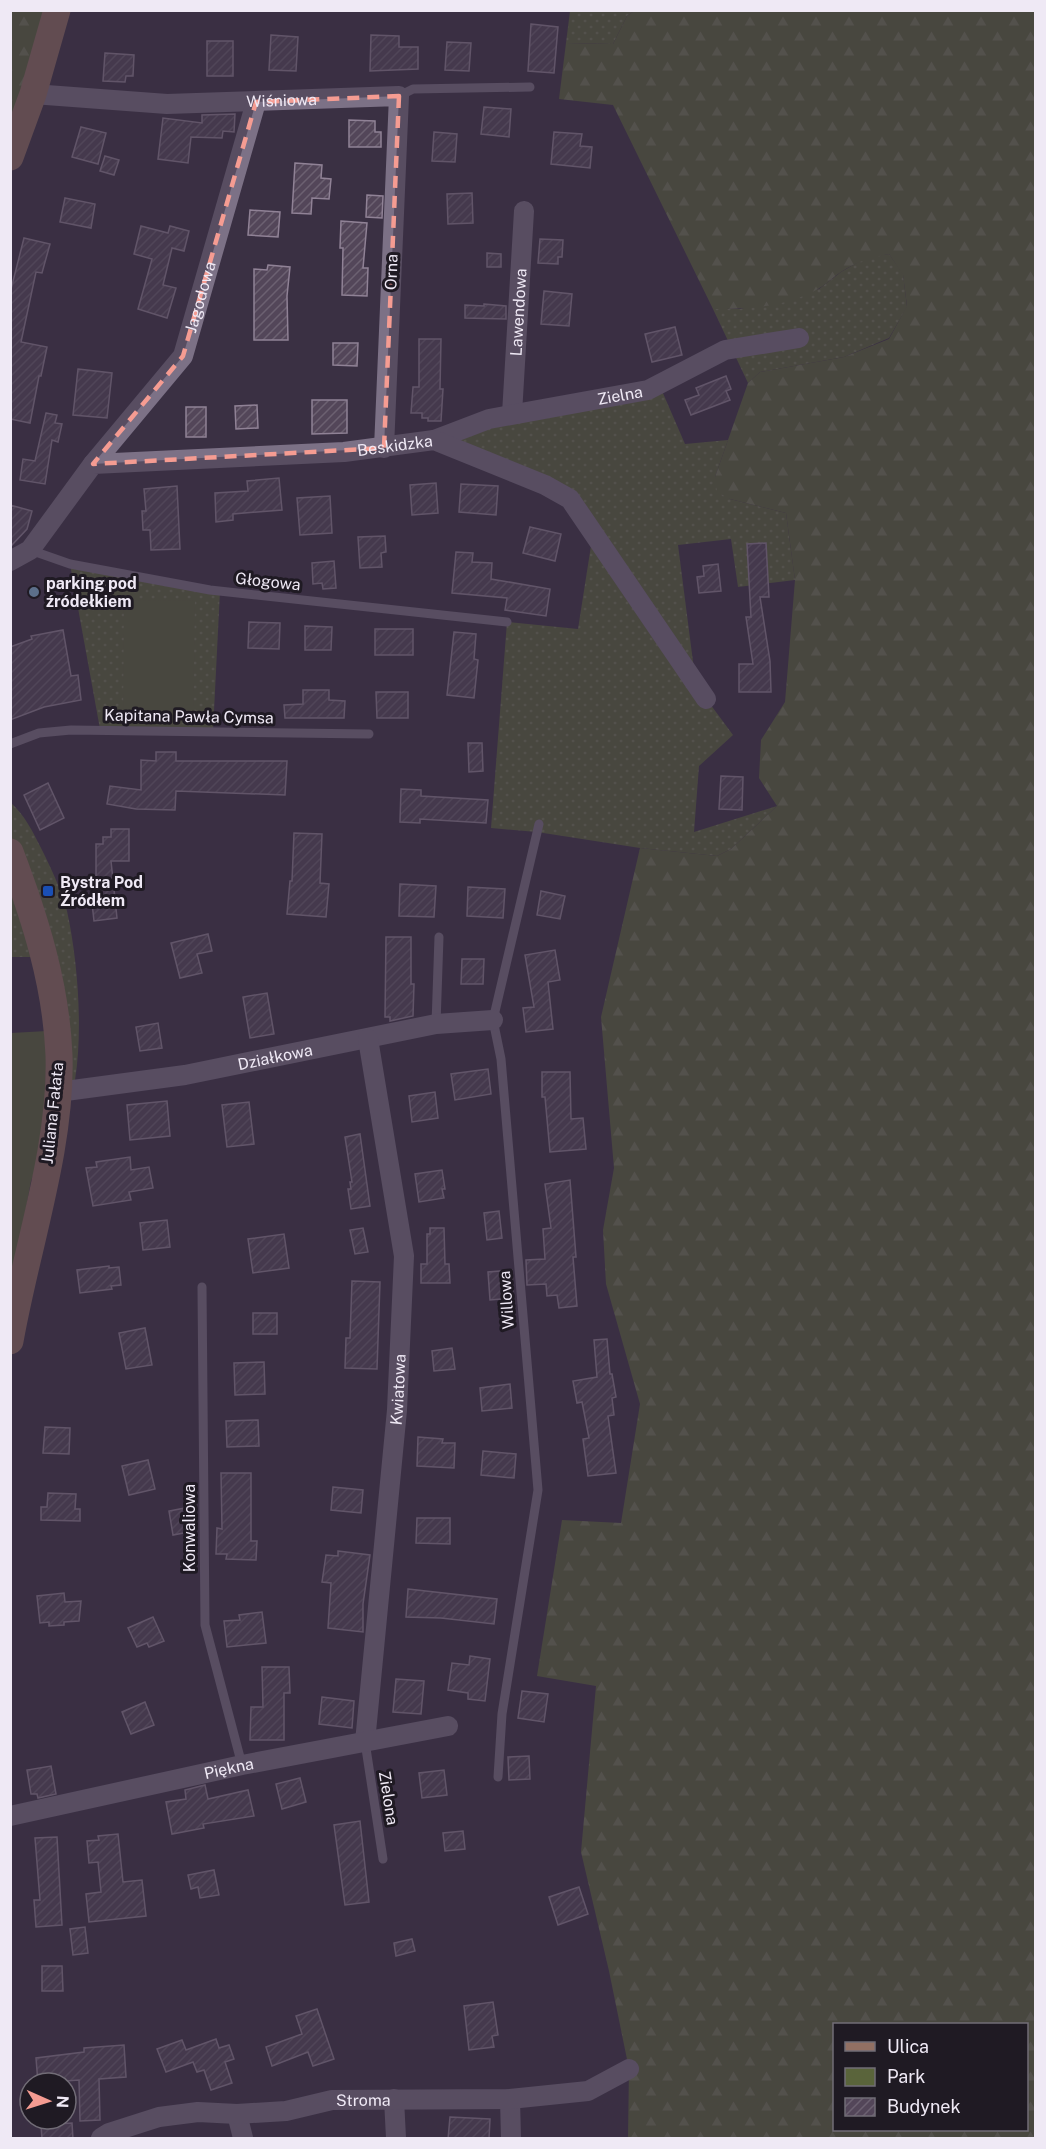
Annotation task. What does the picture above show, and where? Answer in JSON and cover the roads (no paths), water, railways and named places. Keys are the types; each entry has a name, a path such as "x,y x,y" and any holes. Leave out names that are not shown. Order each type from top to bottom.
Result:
{"street":[{"path":"10,157 33,94 57,10"},
{"name":"Wiśniowa","path":"33,94 167,104 399,96"},
{"name":"Orna","path":"384,448 399,96"},
{"name":"Jagodowa","path":"93,464 183,356 256,102"},
{"name":"Lawendowa","path":"512,414 524,211"},
{"name":"Zielna","path":"434,440 489,419 648,390 725,350 799,338"},
{"name":"Beskidzka","path":"93,464 344,452 434,440 545,485 570,499 706,699"},
{"path":"10,561 30,550 93,464"},
{"name":"Juliana Fałata","path":"10,852 36,921 46,957 59,1054 58,1092 52,1144 10,1341"},
{"name":"Działkowa","path":"58,1092 185,1075 436,1024 493,1020"},
{"name":"Kwiatowa","path":"365,1742 397,1410 404,1256 368,1039"},
{"name":"Piękna","path":"10,1816 242,1765 448,1726"},
{"name":"Stroma","path":"101,2139 109,2133 159,2117 198,2112 237,2114 286,2111 332,2100 510,2099 588,2091 628,2069"},
{"path":"394,2099 396,2139"},
{"path":"510,2099 511,2139"},
{"path":"237,2114 243,2139"}],"lane":[{"name":"Wiśniowa","path":"399,96 413,89 530,87"},
{"name":"Głogowa","path":"30,550 70,564 210,590 507,622"},
{"name":"Kapitana Pawła Cymsa","path":"10,744 39,733 70,730 369,734"},
{"name":"Willowa","path":"498,1777 502,1714 538,1490 501,1059 493,1020 539,824"},
{"path":"436,1024 439,937"},
{"name":"Konwaliowa","path":"202,1287 205,1625 242,1765"},
{"name":"Zielona","path":"365,1742 383,1858"}],"place":[{"name":"parking pod źródełkiem","path":"34,592"},
{"name":"Bystra Pod Źródłem","path":"48,891"}]}
